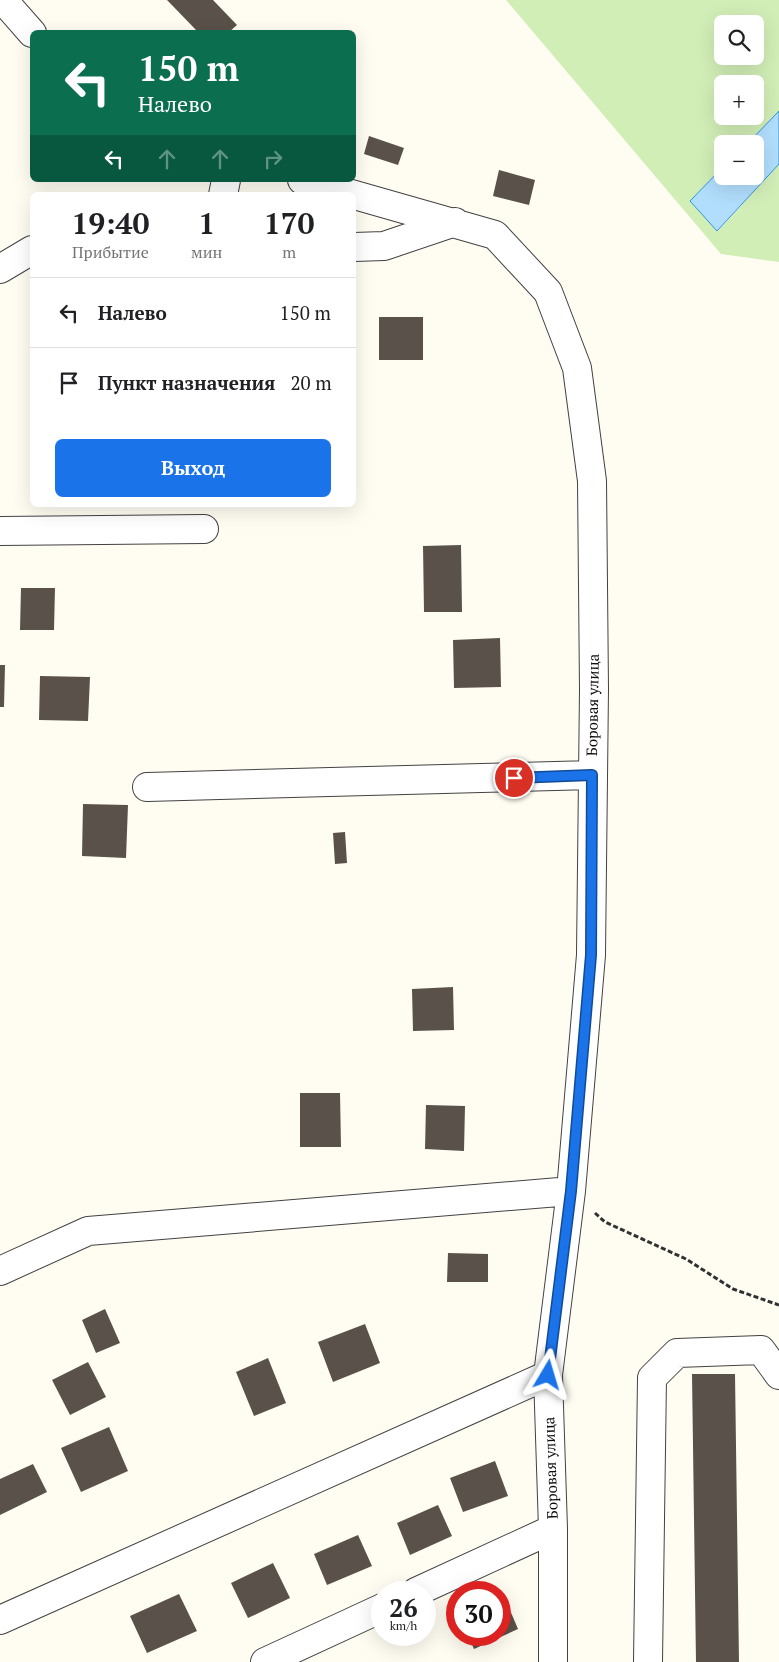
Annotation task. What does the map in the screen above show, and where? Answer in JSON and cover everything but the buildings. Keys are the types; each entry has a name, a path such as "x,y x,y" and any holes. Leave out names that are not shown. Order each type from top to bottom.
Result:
{"street":[{"path":"3,0 30,31"},
{"name":"Боровая улица","path":"309,182 346,192"},
{"name":"Боровая улица","path":"356,195 495,234 548,292 577,368 592,480 594,689 591,955 571,1191 548,1375 554,1529 552,1662"},
{"path":"356,247 384,246 455,222"},
{"path":"0,269 30,251"},
{"path":"0,531 204,529"},
{"path":"146,787 592,775"},
{"path":"0,1271 88,1231 571,1191"},
{"path":"648,1662 652,1378 676,1353 761,1350 779,1375"},
{"path":"0,1620 548,1375"},
{"path":"436,1583 554,1529"},
{"path":"265,1662 371,1613"}],"path":[{"path":"571,1191 605,1222 686,1259 733,1289 779,1305"}],"green space":[{"path":"506,0 779,0 779,111 756,135 714,135 714,176 690,201 718,231 760,185 764,185 764,180 779,164 779,262 721,254"}],"water":[{"path":"779,111 779,164 764,180 764,135 756,135"},
{"path":"714,176 714,185 760,185 717,231 690,201"}],"route":[{"path":"514,778 592,775 591,955 571,1191 548,1375"}]}
